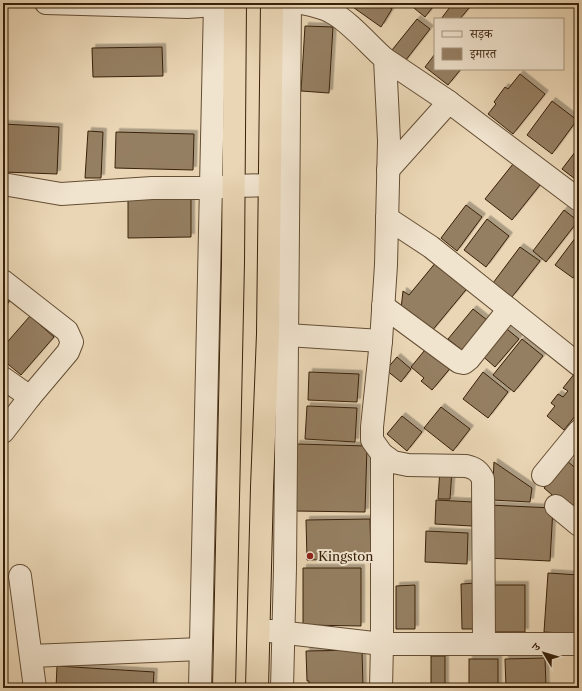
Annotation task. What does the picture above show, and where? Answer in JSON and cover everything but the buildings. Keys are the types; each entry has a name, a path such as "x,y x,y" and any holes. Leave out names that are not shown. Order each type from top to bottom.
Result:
{"highway":[{"path":"257,688 262,487 268,334 272,3"},
{"path":"221,4 233,186 224,688"}],"street":[{"path":"46,3 187,7 221,4 211,188 200,688"},
{"path":"282,688 284,632 290,3"},
{"path":"301,3 319,7 336,15 385,59 449,102 579,200"},
{"path":"385,59 389,141 386,265 372,440 382,454 393,462 408,465 466,466 474,468 480,473 483,479 484,644"},
{"path":"388,170 449,102"},
{"path":"3,184 61,194 152,188 211,188 270,185"},
{"path":"387,218 431,247 579,365"},
{"path":"3,281 67,330 72,342 68,352 3,432"},
{"path":"383,306 459,362 464,363 469,360 509,309"},
{"path":"287,335 381,341"},
{"path":"3,378 30,397"},
{"path":"543,475 579,431"},
{"path":"381,688 382,454"},
{"path":"556,506 579,525"},
{"path":"20,576 35,688"},
{"path":"259,630 382,644 579,644"},
{"path":"31,656 201,649"}],"place":[{"name":"Kingston","path":"310,556"}]}
